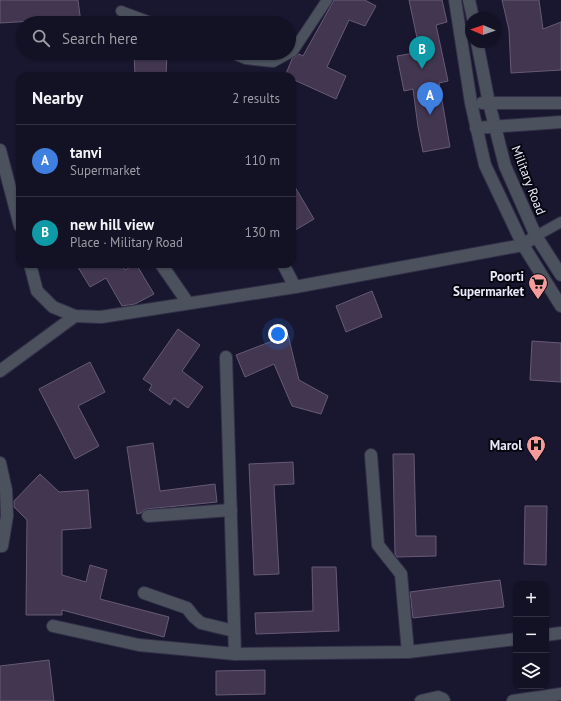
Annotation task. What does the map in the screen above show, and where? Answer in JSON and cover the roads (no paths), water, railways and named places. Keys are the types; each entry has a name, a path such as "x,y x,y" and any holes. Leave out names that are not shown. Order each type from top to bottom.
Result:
{"street":[{"path":"455,0 471,103 485,165 523,245 561,306"},
{"path":"470,0 472,12"},
{"name":"Military Road","path":"478,48 489,103 506,166 536,236 561,275"},
{"path":"471,103 561,102"},
{"path":"476,128 561,122"},
{"path":"0,150 16,211"},
{"path":"31,268 37,291 53,307 75,316 101,317 295,287 523,245 536,236"},
{"path":"164,268 188,303"},
{"path":"285,268 295,287"},
{"path":"0,371 75,316"},
{"path":"226,357 235,654"},
{"path":"371,455 378,546 401,574 408,652"},
{"path":"0,463 6,490 6,516 2,546"},
{"path":"148,516 231,510"},
{"path":"144,593 187,608 201,623 234,631"},
{"path":"53,626 139,645 235,654 408,652 513,639"},
{"path":"549,635 561,633"},
{"path":"513,701 561,694"},
{"path":"421,701 438,697 444,701"}],"lane":[{"path":"296,46 327,0"},
{"path":"121,11 134,16"},
{"path":"255,60 273,62 276,60"},
{"path":"536,236 561,222"}],"place":[{"name":"new hill view","path":"422,69"},
{"name":"tanvi","path":"430,115"},
{"name":"Poorti Supermarket","path":"538,300"},
{"name":"Marol","path":"536,462"}]}
